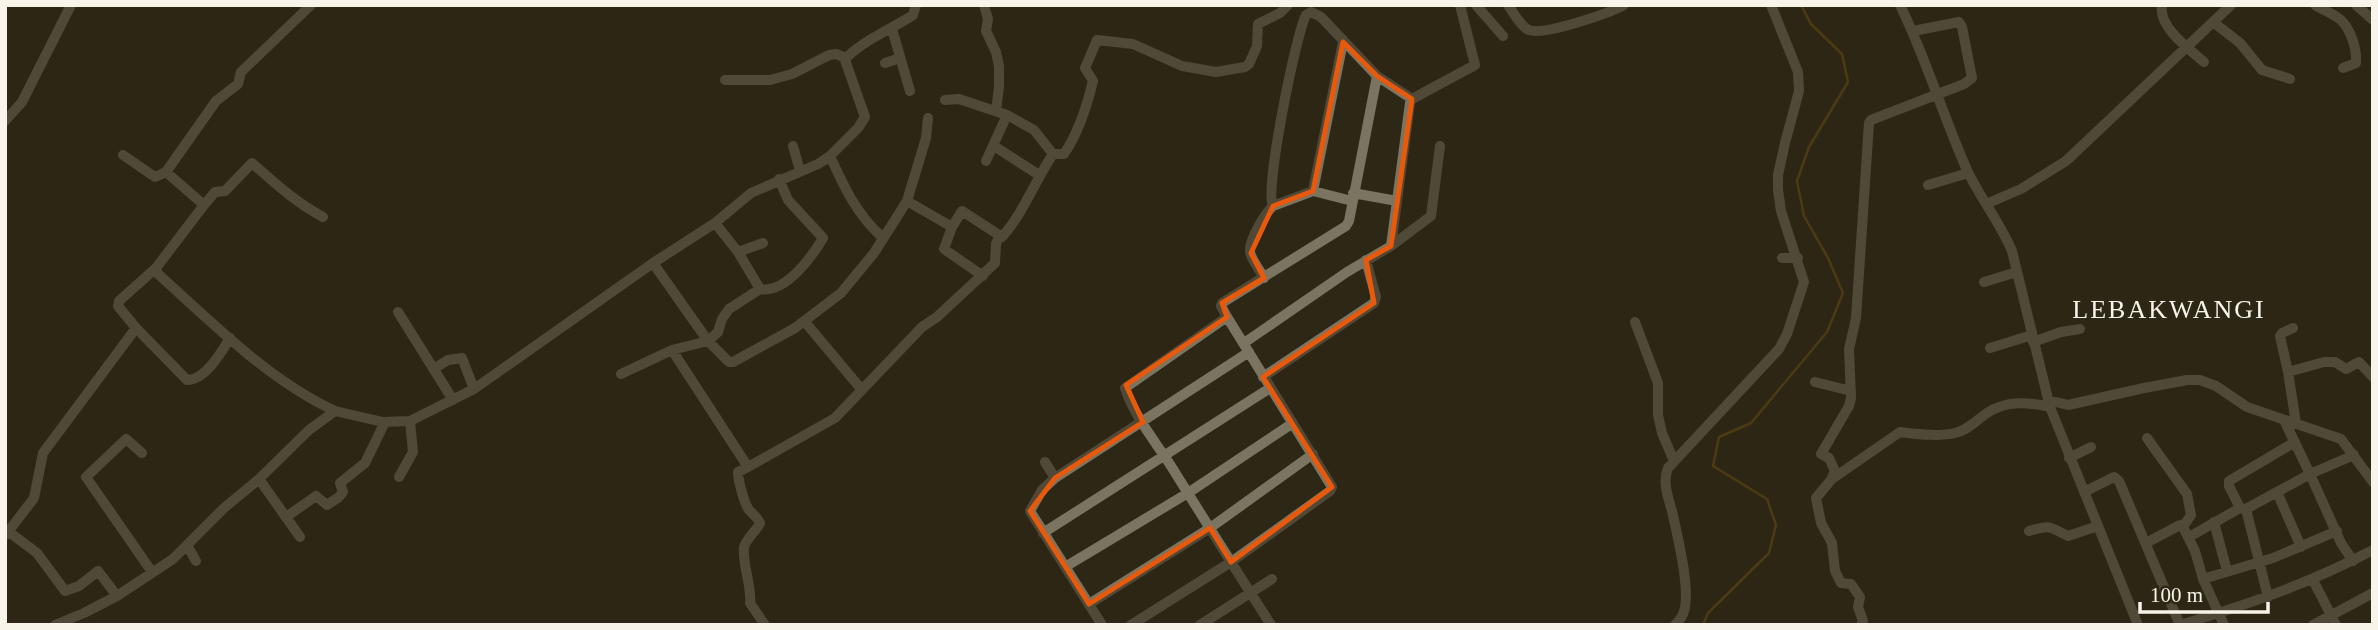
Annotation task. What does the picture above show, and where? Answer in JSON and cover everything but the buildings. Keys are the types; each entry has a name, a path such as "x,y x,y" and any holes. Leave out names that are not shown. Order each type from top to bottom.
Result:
{"street":[{"path":"5,121 22,102 71,5"},
{"path":"123,155 155,177 166,172 216,101 238,85 242,72 311,5"},
{"path":"156,268 158,274 230,338 315,402 335,411 385,422 410,421 474,389 653,263 715,223 751,194 830,156 858,128 864,117 846,67 846,58 871,36 892,29 913,15 916,5"},
{"path":"984,5 988,19 986,31 999,66 996,111"},
{"path":"1053,154 1064,154 1071,144 1085,109 1093,78 1085,68 1097,40 1133,44 1182,66 1216,72 1248,66 1257,46 1257,26 1280,13 1288,5"},
{"path":"1391,246 1412,99 1475,65 1460,5"},
{"path":"1476,5 1503,36"},
{"path":"1508,5 1528,30 1537,31 1595,18 1624,5"},
{"path":"1675,625 1685,610 1685,586 1665,483 1668,468 1784,342 1804,282 1781,211 1778,190 1785,143 1799,91 1798,72 1771,5"},
{"path":"1900,5 1913,31 1962,174 1986,204 2008,241 2049,403 2138,625"},
{"path":"2162,5 2161,14 2165,23 2187,48 2204,62"},
{"path":"1986,204 2021,189 2066,161 2231,5"},
{"path":"2315,5 2340,19 2351,37 2356,63 2343,68"},
{"path":"2356,5 2373,20"},
{"path":"1273,206 1269,199 1275,155 1306,15 1311,12 1321,17 1377,76 1412,99"},
{"path":"1831,480 1835,471 1833,464 1821,454 1849,407 1849,349 1856,318 1869,123 1972,79 1959,22 1913,31"},
{"path":"2213,22 2240,43 2262,70 2290,79"},
{"path":"892,29 910,91"},
{"path":"1313,191 1343,42"},
{"path":"725,80 770,80 792,74 829,55 836,54 846,58"},
{"path":"885,63 900,58"},
{"path":"1131,625 1231,562 1330,491 1331,483 1227,317 1222,303 1346,226 1377,76"},
{"path":"945,100 959,99 1007,115 1034,130 1053,154"},
{"path":"985,161 1007,115"},
{"path":"653,263 708,341 729,362 733,362 805,322 841,293 874,253 907,201 926,138 928,118"},
{"path":"793,146 800,171"},
{"path":"994,146 1039,175"},
{"path":"1102,625 1030,511 1042,490 1055,478 1143,422 1431,216 1440,146"},
{"path":"765,625 750,603 751,593 745,560 745,544 760,523 743,499 737,474 833,420 922,327 983,276 995,262 999,237 1004,235 1024,207 1039,175 1053,154"},
{"path":"830,156 844,189 860,215 883,238"},
{"path":"230,338 207,369 193,380 188,380 136,328 119,308 118,303 156,268 215,192 225,191 252,163 298,204 323,218"},
{"path":"166,172 204,205"},
{"path":"1928,185 1962,174"},
{"path":"621,374 672,350 708,341 718,332 729,309 760,289 777,286 794,275 812,257 823,238 788,200 779,179"},
{"path":"1264,278 1250,250 1267,212 1273,206 1313,191 1397,201"},
{"path":"907,201 952,227"},
{"path":"983,276 944,249 952,227 962,211 999,237"},
{"path":"715,223 738,253 760,289"},
{"path":"738,253 763,243"},
{"path":"1782,258 1798,258"},
{"path":"1264,376 1374,303 1376,297 1366,260"},
{"path":"1984,282 2017,272"},
{"path":"398,312 453,400"},
{"path":"1227,317 1126,385 1126,393 1270,625"},
{"path":"805,322 862,390"},
{"path":"1634,322 1658,383 1660,424 1674,461"},
{"path":"117,596 98,571 79,586 65,591 37,553 7,533 36,495 43,453 136,328"},
{"path":"2293,328 2280,336 2296,423"},
{"path":"1990,348 2080,329"},
{"path":"672,350 748,467"},
{"path":"435,368 448,360 462,358 474,389"},
{"path":"2288,372 2324,362 2336,362 2346,369 2359,362 2373,376"},
{"path":"1861,625 1863,621 1857,607 1860,597 1851,584 1841,583 1835,570 1832,543 1821,523 1816,498 1831,480 1900,432 1955,433 1971,426 1989,412 2017,402 2068,405 2144,388 2200,380 2216,386 2247,407 2341,439 2373,482"},
{"path":"1815,382 1851,391"},
{"path":"1043,533 1270,388"},
{"path":"55,625 117,596 173,559 309,429 335,411"},
{"path":"2284,420 2341,543 2353,561"},
{"path":"399,477 414,452 410,421"},
{"path":"286,517 316,496 327,505 339,497 343,492 340,483 365,463 385,422"},
{"path":"1065,567 1188,493 1293,423"},
{"path":"2147,438 2187,494 2191,515 2186,532"},
{"path":"142,453 126,439 86,477 152,572"},
{"path":"2268,597 2243,509 2229,486 2229,481 2295,442"},
{"path":"2069,458 2091,447"},
{"path":"1088,604 1210,528 1313,454"},
{"path":"2186,532 2243,509 2310,474 2354,455"},
{"path":"1045,462 1055,478"},
{"path":"2084,492 2117,478 2180,625 2313,580 2373,550"},
{"path":"259,479 300,537"},
{"path":"2277,492 2301,547"},
{"path":"2214,522 2227,572"},
{"path":"2146,543 2180,525 2196,551 2203,579 2224,625"},
{"path":"2029,531 2047,526 2068,536 2098,526"},
{"path":"2203,579 2258,563 2337,531"},
{"path":"188,547 196,561"},
{"path":"1200,625 1272,579"},
{"path":"2313,580 2333,620"},
{"path":"2313,625 2333,620 2373,593"}],"highlighted area":[{"path":"1343,42 1377,76 1412,99 1391,246 1366,260 1374,303 1263,377 1332,487 1231,562 1210,528 1089,604 1030,511 1055,478 1143,422 1126,385 1227,317 1222,303 1264,278 1251,253 1273,206 1313,191"}],"waterway":[{"path":"1703,625 1708,613 1769,553 1776,525 1767,499 1713,466 1719,437 1751,423 1827,332 1843,293 1828,258 1804,216 1797,181 1809,147 1848,82 1842,54 1811,24 1801,5"}],"district":[{"name":"LEBAKWANGI","path":"2169,309"}]}
